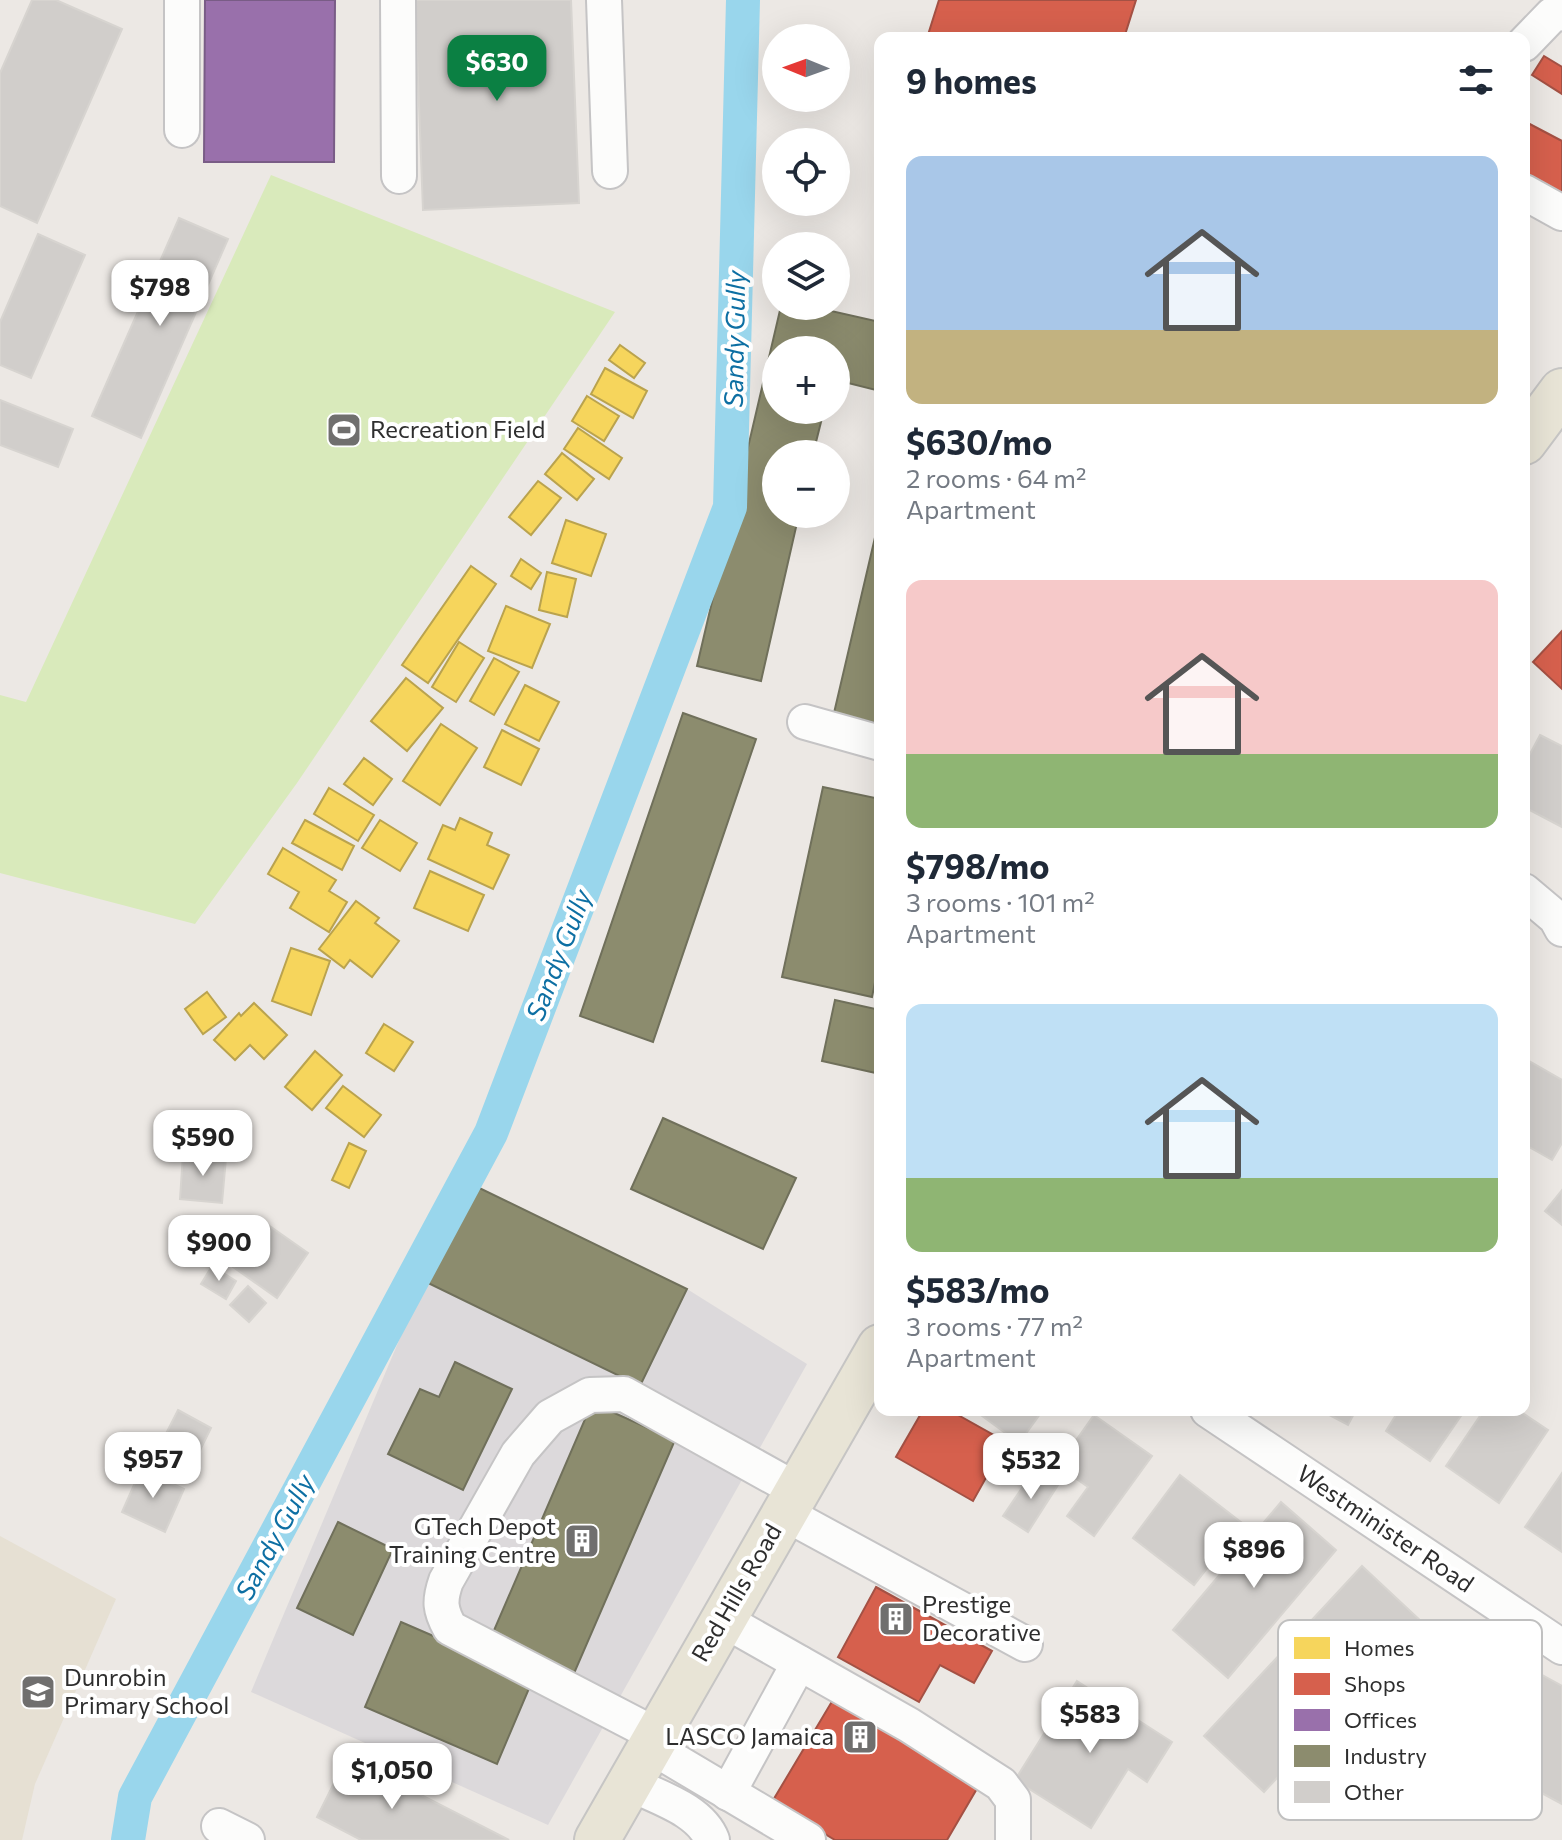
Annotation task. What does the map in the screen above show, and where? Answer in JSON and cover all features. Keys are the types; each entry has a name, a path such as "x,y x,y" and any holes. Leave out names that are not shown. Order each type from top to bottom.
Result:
{"main road":[{"path":"1530,434 1560,397"},
{"name":"Red Hills Road","path":"597,1840 874,1357"}],"street":[{"path":"182,0 182,130"},
{"path":"398,0 399,176"},
{"path":"604,0 610,171"},
{"path":"1530,38 1552,15 1562,13"},
{"path":"1530,195 1562,213"},
{"path":"805,722 874,741"},
{"path":"1530,896 1556,918 1562,929"},
{"path":"808,1840 728,1793 645,1755 450,1628 441,1612 440,1598 446,1581 518,1454 550,1417 590,1395 624,1394 790,1501 1025,1644"},
{"name":"Westminister Road","path":"1217,1416 1522,1620"},
{"path":"722,1619 909,1725 1001,1784 1013,1800 1013,1840"},
{"name":"Westminister Road","path":"1542,1634 1562,1647"},
{"path":"728,1793 799,1663"},
{"path":"645,1755 689,1813 703,1824 712,1840"}],"shaded area":[{"path":"471,1184 687,1289 807,1364 548,1825 251,1692 424,1281"},
{"name":"Dunrobin Primary School","path":"0,1536 116,1599 35,1784 22,1840 0,1840"}],"green space":[{"name":"Recreation Field","path":"271,175 615,312 297,783 195,924 0,873 0,695 26,702"}],"building: Homes":[{"path":"620,345 645,363 634,378 609,360"},
{"path":"605,368 647,391 633,418 591,394"},
{"path":"587,396 619,416 604,441 572,421"},
{"path":"578,428 622,458 609,479 564,449"},
{"path":"562,453 594,479 577,500 545,474"},
{"path":"538,481 561,498 531,535 509,517"},
{"path":"566,520 606,534 591,576 552,563"},
{"path":"521,559 541,573 531,589 511,576"},
{"path":"471,566 496,584 428,683 402,665"},
{"path":"547,572 576,579 567,617 539,610"},
{"path":"506,606 550,624 532,668 488,651"},
{"path":"459,642 484,658 456,702 432,687"},
{"path":"494,658 519,672 494,715 470,701"},
{"path":"406,678 443,708 407,751 371,721"},
{"path":"525,685 559,702 539,741 505,724"},
{"path":"441,724 477,748 440,805 403,781"},
{"path":"502,730 539,749 521,785 484,767"},
{"path":"364,758 392,779 373,805 344,784"},
{"path":"329,788 374,815 358,841 314,814"},
{"path":"460,818 492,833 487,845 509,855 493,889 428,859 443,825 455,830"},
{"path":"305,820 354,846 342,870 292,843"},
{"path":"380,820 417,843 400,871 362,848"},
{"path":"283,848 336,880 329,891 347,902 329,932 290,908 299,892 268,874"},
{"path":"430,871 484,895 468,931 414,908"},
{"path":"356,901 379,918 375,923 399,941 372,977 350,960 344,968 319,949"},
{"path":"291,948 330,961 311,1015 272,1001"},
{"path":"207,992 226,1017 203,1034 185,1009"},
{"path":"254,1003 287,1035 264,1059 250,1045 235,1060 214,1040 239,1013 241,1016"},
{"path":"384,1024 413,1042 394,1071 366,1053"},
{"path":"315,1051 342,1075 312,1110 285,1087"},
{"path":"343,1086 381,1115 364,1137 326,1108"},
{"path":"349,1143 366,1151 349,1188 332,1180"}],"building: Shops":[{"path":"939,0 1136,0 1126,32 929,32"},
{"path":"1544,56 1562,67 1562,94 1532,75"},
{"path":"1530,124 1562,141 1562,199 1530,182"},
{"path":"1562,631 1562,689 1533,662"},
{"path":"920,1416 960,1416 1006,1442 973,1501 896,1457"},
{"name":"Prestige Decorative","path":"876,1587 992,1651 974,1683 940,1665 919,1702 838,1657"},
{"name":"LASCO Jamaica","path":"837,1693 982,1780 947,1840 835,1840 772,1802"}],"building: Offices":[{"path":"205,0 335,0 334,162 204,162"}],"building: Industry":[{"path":"850,315 874,321 874,390 850,384 850,336 774,336 778,320 850,320"},
{"path":"762,387 762,424 820,424 816,440 762,440 762,528 796,528 761,681 697,666"},
{"path":"874,542 874,723 834,713"},
{"path":"683,713 756,739 653,1042 580,1016"},
{"path":"823,787 874,798 872,997 782,977"},
{"path":"835,1000 874,1009 874,1073 822,1061"},
{"path":"663,1118 796,1178 763,1249 631,1189"},
{"path":"471,1184 687,1289 640,1386 424,1281"},
{"path":"455,1362 512,1389 463,1490 388,1454 420,1389 439,1397"},
{"name":"GTech Depot Training Centre","path":"592,1403 675,1440 572,1678 489,1642"},
{"path":"338,1522 393,1549 353,1635 297,1608"},
{"path":"401,1622 533,1679 497,1764 365,1707"}],"building: Other":[{"path":"32,0 56,0 122,29 37,223 0,206 0,73"},
{"path":"415,0 571,0 579,203 423,210"},
{"path":"179,218 228,239 141,438 92,416"},
{"path":"38,234 85,255 31,378 0,365 0,322"},
{"path":"0,400 73,429 58,467 0,445"},
{"path":"1540,735 1562,746 1562,827 1530,810 1530,754"},
{"path":"1530,1061 1562,1080 1562,1143 1552,1160 1530,1147"},
{"path":"183,1154 226,1158 222,1203 180,1199"},
{"path":"1562,1190 1562,1225 1545,1211"},
{"path":"264,1222 308,1253 277,1298 233,1267"},
{"path":"212,1266 236,1281 226,1299 201,1284"},
{"path":"248,1286 266,1303 249,1322 230,1305"},
{"path":"178,1410 211,1428 186,1479 152,1461"},
{"path":"982,1416 1039,1416 1019,1443"},
{"path":"1093,1416 1152,1456 1094,1536 1067,1516 1088,1487 1058,1466"},
{"path":"1331,1416 1353,1416 1348,1425"},
{"path":"1395,1416 1461,1416 1430,1461 1386,1431"},
{"path":"1480,1416 1527,1416 1548,1430 1499,1503 1446,1466"},
{"path":"141,1469 184,1489 165,1532 122,1512"},
{"path":"1034,1470 1058,1485 1028,1532 1003,1516"},
{"path":"1562,1473 1562,1552 1525,1527"},
{"path":"1180,1475 1242,1523 1194,1585 1133,1538"},
{"path":"1281,1502 1336,1550 1228,1678 1173,1630"},
{"path":"1362,1566 1420,1620 1312,1620"},
{"path":"1278,1656 1278,1777 1264,1792 1204,1736"},
{"path":"1542,1675 1562,1686 1562,1804 1542,1793"},
{"path":"1077,1681 1172,1742 1147,1782 1128,1769 1091,1828 1015,1780"},
{"path":"347,1757 509,1840 361,1840 317,1817"}],"waterway":[{"name":"Sandy Gully","path":"128,1840 135,1797 491,1133 730,507 743,0"}],"place":[{"name":"Recreation Field","path":"344,430"},
{"name":"GTech Depot Training Centre","path":"582,1541"},
{"name":"Prestige Decorative","path":"896,1619"},
{"name":"Dunrobin Primary School","path":"38,1692"},
{"name":"LASCO Jamaica","path":"860,1737"}]}
